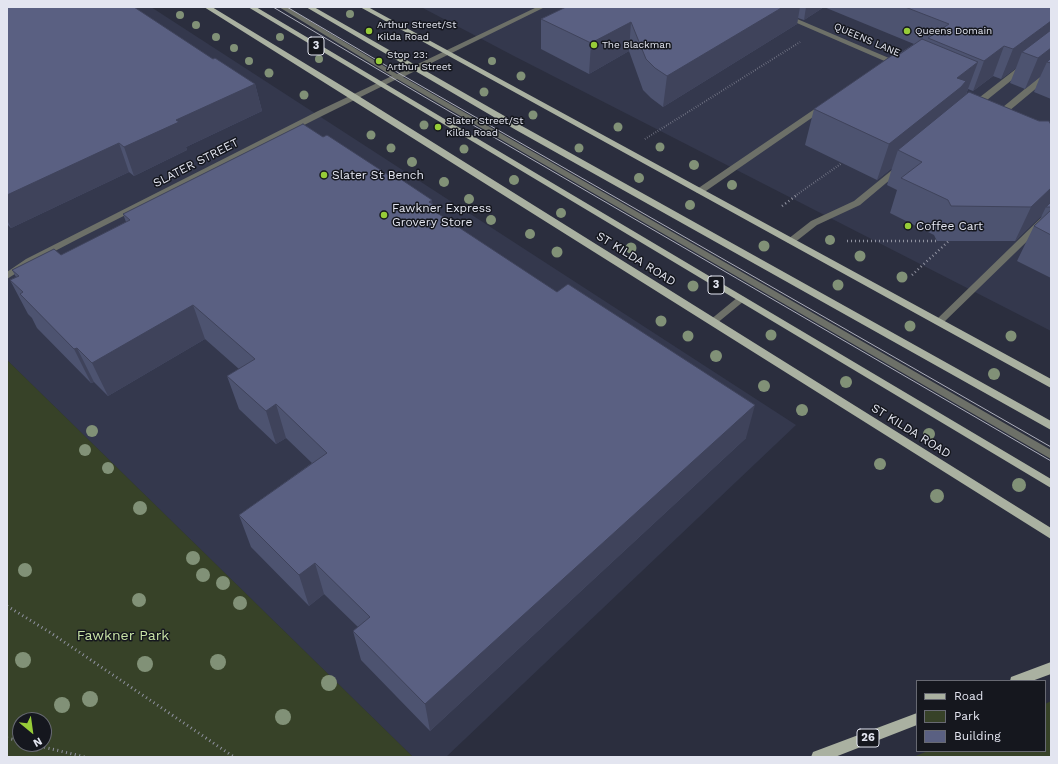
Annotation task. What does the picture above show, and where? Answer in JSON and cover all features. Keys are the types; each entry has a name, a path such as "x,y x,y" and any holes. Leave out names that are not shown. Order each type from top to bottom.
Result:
{"main road":[{"name":"ST KILDA ROAD","path":"207,7 354,97 1051,534"},
{"name":"ST KILDA ROAD","path":"252,7 1051,484"},
{"path":"309,7 1051,426"},
{"path":"363,7 1051,384"},
{"path":"1019,680 1051,668"},
{"name":"26","path":"818,757 916,719"}],"street":[{"path":"282,7 398,76 1051,455"},
{"name":"SLATER STREET","path":"7,276 29,261 73,238 354,97 542,7"},
{"name":"QUEENS LANE","path":"763,7 887,63 905,67"},
{"path":"969,110 1032,60"},
{"path":"1006,109 1051,72"},
{"path":"700,191 833,100"},
{"path":"791,241 814,223 857,203 904,164"},
{"path":"939,322 1051,213"},
{"path":"713,322 740,299"}],"path":[{"path":"626,151 819,31"},
{"path":"782,206 842,163"},
{"path":"912,275 955,236"},
{"path":"847,241 949,241"},
{"path":"7,606 58,637 234,757"},
{"path":"52,749 85,757"}],"shaded area":[{"path":"7,7 151,7 796,425 446,757 413,757 7,360"},
{"path":"421,7 1051,7 1051,331 512,55"}],"green space":[{"name":"Fawkner Park","path":"7,360 413,757 7,757"},
{"path":"1051,701 1051,757 913,757 926,752 1046,752 1046,704"}],"building":[{"path":"7,7 134,7 213,59 215,58 255,84 176,120 179,122 124,147 119,143 7,195"},
{"path":"566,7 783,7 667,76 655,68 646,59 631,22 591,43 541,19"},
{"path":"905,7 1051,7 1051,21 1013,49 1004,46 984,61 928,38 949,24"},
{"path":"1051,30 1051,48 1038,58 1022,52"},
{"path":"922,39 978,62 957,78 966,81 961,87 889,144 814,109 897,52 900,54"},
{"path":"969,92 1039,121 1049,121 1051,125 1051,188 1031,207 951,206 948,200 901,178 922,162 898,150"},
{"path":"303,124 323,137 327,135 396,180 399,178 432,200 429,202 436,206 431,209 557,292 568,284 755,405 425,704 353,631 370,617 315,563 299,575 239,515 327,453 276,404 266,411 227,376 255,359 193,305 92,363 77,348 74,349 20,294 23,292 10,280 19,276 12,270 54,249 61,255 130,220 123,214"},
{"path":"1051,202 1051,207 1046,207"},
{"path":"1051,210 1051,235 1034,226"}],"tram line":[{"path":"273,7 423,96 1051,461"},
{"path":"287,7 402,75 1051,447"}],"place":[{"name":"Arthur Street/St Kilda Road","path":"369,31"},
{"name":"Queens Domain","path":"907,31"},
{"name":"The Blackman","path":"594,45"},
{"name":"Stop 23: Arthur Street","path":"379,61"},
{"name":"Slater Street/St Kilda Road","path":"438,127"},
{"name":"Slater St Bench","path":"324,175"},
{"name":"Fawkner Express Grovery Store","path":"384,215"},
{"name":"Coffee Cart","path":"908,226"}]}
